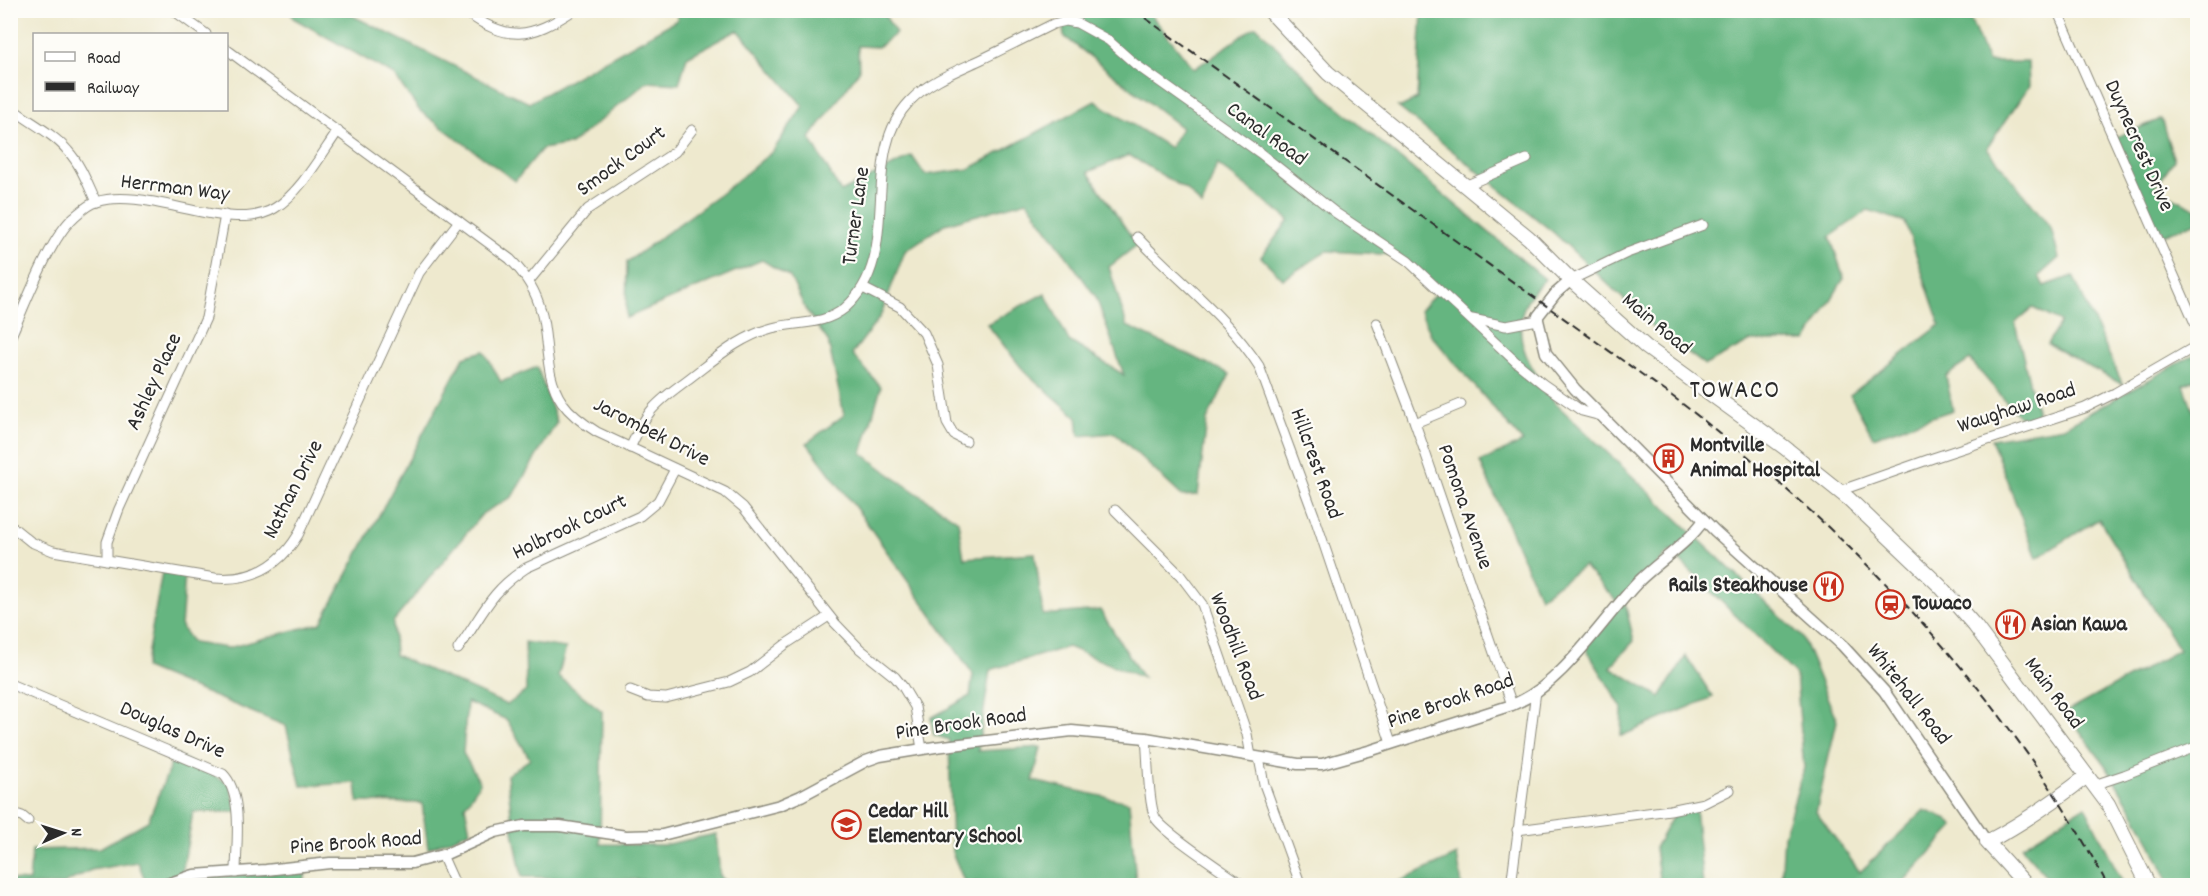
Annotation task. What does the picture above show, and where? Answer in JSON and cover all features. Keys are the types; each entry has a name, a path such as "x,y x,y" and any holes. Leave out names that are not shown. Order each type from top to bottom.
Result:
{"main road":[{"name":"Main Road","path":"1269,10 1328,73 1529,238 1571,280 1646,347 1784,447 1892,538 1952,599 2091,780 2108,804 2149,885"},
{"path":"1987,842 2013,828 2064,794 2091,780"},
{"name":"Whitehall Road","path":"1987,842 2026,885"}],"street":[{"path":"173,10 205,33"},
{"path":"463,10 486,25 520,33 532,33 549,27 574,10"},
{"name":"Duynecrest Drive","path":"2057,10 2198,330"},
{"name":"Canal Road","path":"1026,38 1053,24 1066,21 1077,23 1108,40 1135,64 1278,167 1336,213 1408,261 1516,362 1543,384 1582,411 1601,417"},
{"name":"Turner Lane","path":"630,448 643,422 658,403 744,338 772,328 824,320 844,309 863,288 871,270 876,247 887,144 901,111 926,87 1026,38"},
{"name":"Jarombek Drive","path":"228,50 510,259 528,281 541,309 552,380 561,401 582,423 597,432 725,492 743,507 829,616 860,649 895,677 903,687 915,707 922,749"},
{"path":"10,108 68,150 75,159 96,202"},
{"name":"Smock Court","path":"528,281 588,209 675,152 692,130"},
{"name":"Herrman Way","path":"10,338 53,245 74,217 96,202 128,199 245,218 256,216 273,210 291,195 338,131"},
{"path":"1465,186 1527,159"},
{"name":"Ashley Place","path":"107,560 107,542 115,517 206,318 225,215"},
{"name":"Nathan Drive","path":"10,525 41,547 107,560 226,579 255,574 266,569 285,554 298,535 419,273 459,221"},
{"path":"1472,319 1506,326 1538,320 1538,316 1556,293 1571,280 1627,253 1703,225"},
{"name":"Hillcrest Road","path":"1137,237 1229,328 1245,345 1259,366 1314,515 1391,743"},
{"path":"863,288 900,307 924,333 938,365 947,423 954,435 966,441"},
{"name":"Whitehall Road","path":"1538,320 1546,353 1601,417 1704,520 1842,645 1870,675 1908,723 1987,842"},
{"name":"Pomona Avenue","path":"1377,323 1512,705"},
{"name":"Waughaw Road","path":"1839,491 2085,408 2198,345"},
{"path":"1414,423 1461,404"},
{"name":"Holbrook Court","path":"458,649 494,594 512,578 526,568 640,516 658,501 675,469"},
{"name":"Woodhill Road","path":"1115,510 1180,574 1202,604 1301,885"},
{"name":"Pine Brook Road","path":"161,885 194,875 330,863 412,863 442,855 495,832 524,826 560,826 626,836 662,835 780,805 866,760 894,753 1049,732 1072,731 1146,738 1298,764 1322,764 1512,705 1536,692 1564,667 1632,588 1694,534 1704,520"},
{"path":"630,690 648,697 666,698 729,682 750,672 786,644 829,616"},
{"name":"Douglas Drive","path":"10,684 223,774 230,783 236,800 236,873"},
{"path":"1510,885 1536,692"},
{"path":"1146,738 1152,806 1156,820 1244,885"},
{"path":"2091,780 2124,776 2198,746"},
{"path":"1517,830 1670,810 1704,803 1730,790"},
{"path":"10,812 28,821"},
{"path":"442,855 456,885"}],"green space":[{"path":"291,11 343,11 529,103 677,20 679,11 882,11 896,33 878,47 858,46 859,71 810,138 841,192 912,156 925,175 969,169 1095,101 1170,148 1182,128 1064,36 1061,11 1148,11 1194,69 1256,26 1325,96 1545,279 1526,302 1521,319 1521,332 1527,358 1556,404 1802,637 1837,721 1816,812 1860,872 1924,810 1948,819 1954,827 1904,881 1904,885 1781,885 1784,835 1804,768 1796,675 1670,551 1624,599 1634,641 1610,667 1660,697 1686,656 1713,697 1621,736 1622,708 1584,645 1619,604 1584,566 1540,597 1480,462 1523,442 1431,335 1420,310 1439,291 1399,255 1327,251 1283,279 1261,257 1289,220 1217,164 1202,206 1187,190 1129,155 1088,172 1137,245 1109,267 1127,326 1230,374 1207,420 1198,495 1182,496 1115,433 1079,436 1077,417 1024,371 987,324 1045,293 1069,341 1124,375 1096,297 1027,201 945,224 905,251 880,317 852,354 881,387 862,453 958,521 964,558 1035,553 1043,615 1100,610 1143,678 1068,647 990,670 978,751 1041,747 1033,781 1129,802 1136,882 1141,885 1015,886 964,881 952,852 949,740 934,735 931,718 970,696 973,674 864,519 807,443 844,415 828,341 806,310 790,277 762,260 626,318 627,262 722,193 773,151 803,106 738,30 687,57 679,84 647,82 571,144 542,149 515,181 420,111 394,75 293,18"},
{"path":"1422,11 1967,11 1988,62 2028,62 2029,86 1987,148 2051,228 2059,258 2039,276 2044,286 2073,276 2123,385 2047,344 2061,322 2033,308 2015,323 2038,418 2021,419 1970,360 1946,376 1953,410 1873,437 1850,395 1940,325 1905,222 1868,210 1830,237 1844,278 1807,341 1751,341 1705,365 1653,327 1554,233 1398,107 1417,99"},
{"path":"2161,119 2174,160 2154,188 2197,209 2197,222 2158,237 2114,138"},
{"path":"484,351 501,382 537,367 557,422 512,497 483,513 393,622 395,655 507,705 526,691 525,642 566,648 558,676 602,711 600,844 663,845 716,834 720,876 730,885 645,886 644,880 522,877 513,831 507,775 530,759 507,720 467,702 463,753 480,783 465,806 470,831 428,849 422,803 358,802 356,783 301,786 286,726 145,668 162,572 185,574 181,627 193,643 228,648 321,623 464,357"},
{"path":"2197,353 2197,379 2184,385 2198,424 2197,885 2170,885 2146,833 2107,768 2066,712 2179,650 2099,519 2037,558 1991,439 2064,427"},
{"path":"175,754 230,784 237,812 193,812 181,879 306,869 304,886 147,885 138,862 91,870 62,885 11,885 10,880 29,881 32,850 100,848 148,821"},
{"path":"2085,806 2124,885 2054,885 2024,851 2022,846"},
{"path":"1695,808 1703,885 1660,885 1655,848 1674,814"},
{"path":"1457,855 1462,885 1392,885"}],"railway":[{"path":"1134,10 1672,396 1737,447 1799,501 1860,558 1917,617 1971,679 2021,745 2067,814 2108,886"}],"place":[{"name":"Montville Animal Hospital","path":"1669,459"},
{"name":"Rails Steakhouse","path":"1829,586"},
{"name":"Towaco","path":"1891,604"},
{"name":"Asian Kawa","path":"2010,625"},
{"name":"Cedar Hill Elementary School","path":"847,825"}],"district":[{"name":"TOWACO","path":"1735,391"}]}
